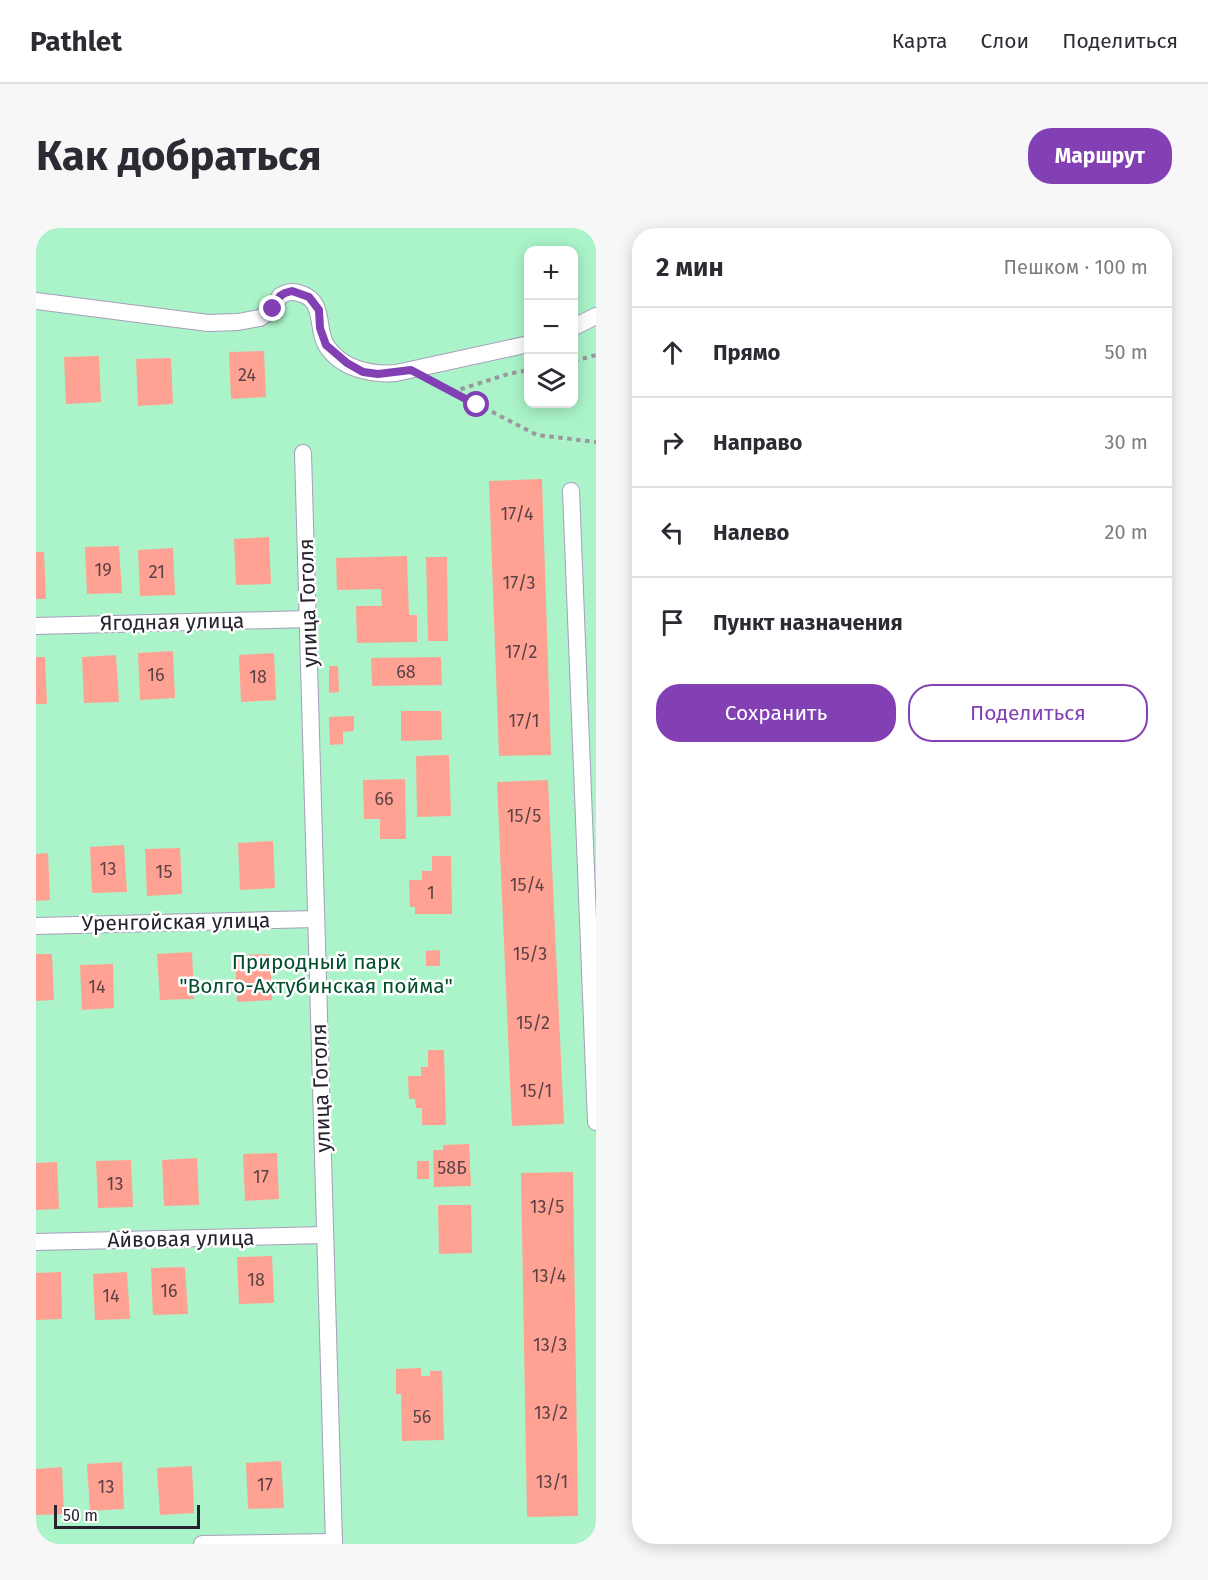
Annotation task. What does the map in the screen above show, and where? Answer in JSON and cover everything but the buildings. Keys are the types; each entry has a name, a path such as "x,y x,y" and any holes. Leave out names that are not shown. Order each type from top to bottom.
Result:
{"street":[{"path":"36,301 208,323 238,322 260,318 273,309 280,296 292,291 309,297 315,303 319,310 320,328 326,345 347,363 363,372 378,374 411,370 524,345"},
{"path":"578,325 596,316"},
{"name":"улица Гоголя","path":"303,453 334,1543"},
{"path":"571,491 596,1122"},
{"name":"Ягодная улица","path":"36,626 308,619"},
{"name":"Уренгойская улица","path":"36,926 316,919"},
{"name":"Айвовая улица","path":"36,1242 326,1235"},
{"path":"202,1544 334,1543"}],"path":[{"path":"36,232 53,228"},
{"path":"578,360 596,355"},
{"path":"411,370 537,435 596,442"},
{"path":"452,392 524,371"}],"green space":[{"name":"Природный парк \"Волго-Ахтубинская пойма\"","path":"36,228 596,228 596,1544 36,1544"}],"route":[{"path":"273,309 280,296 285,293 292,291 309,297 319,310 320,328 326,345 347,363 363,372 378,374 396,374 411,370 477,405"}]}
